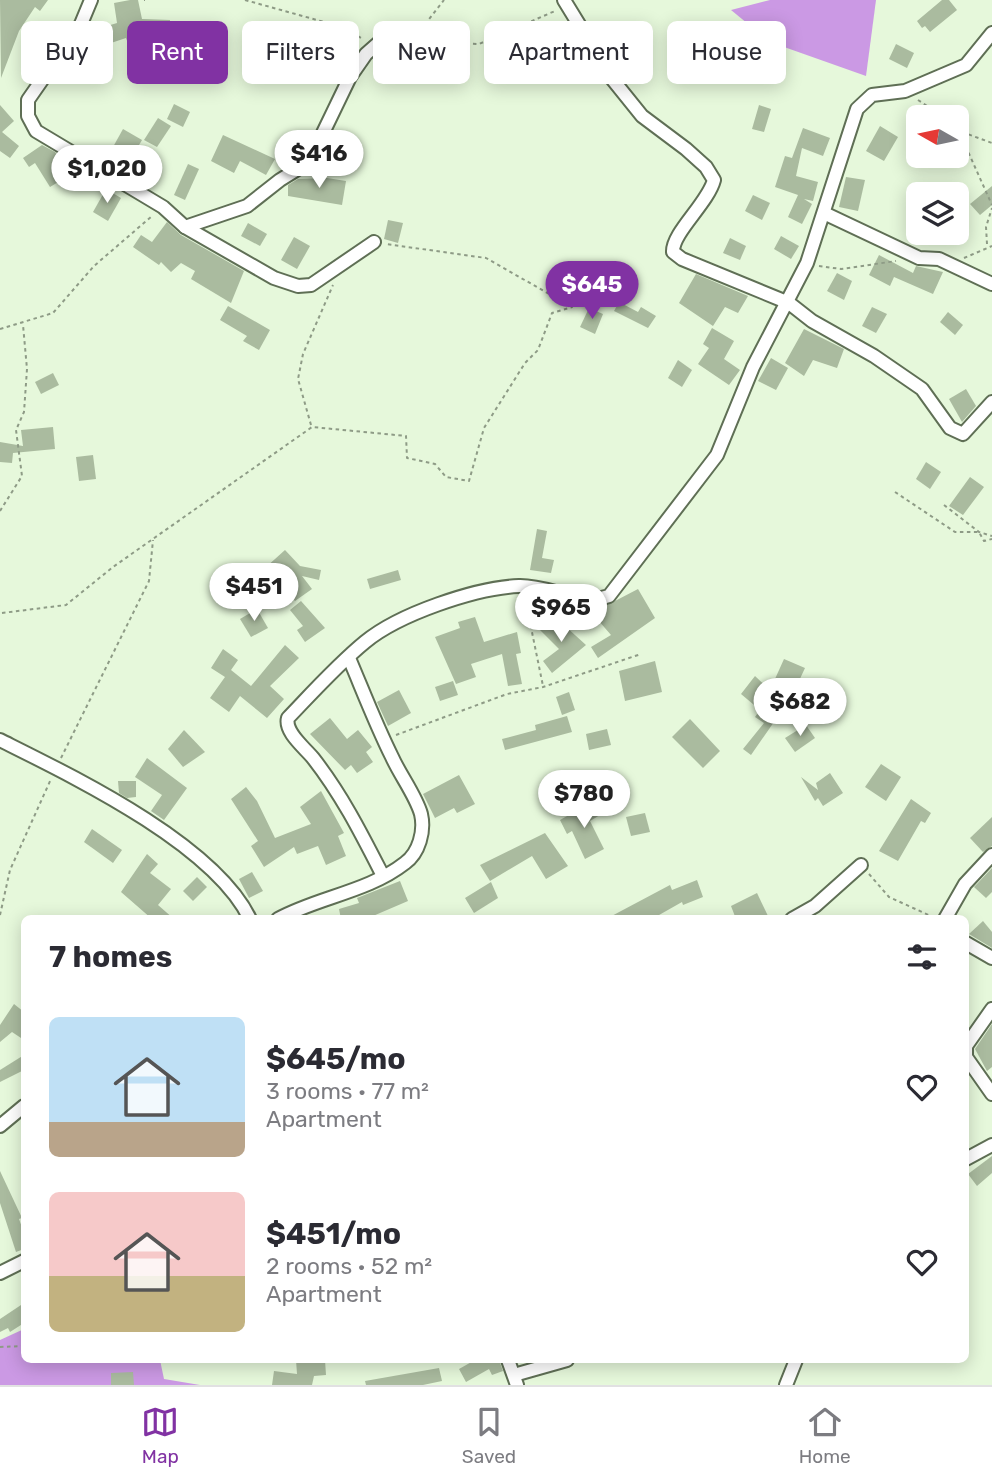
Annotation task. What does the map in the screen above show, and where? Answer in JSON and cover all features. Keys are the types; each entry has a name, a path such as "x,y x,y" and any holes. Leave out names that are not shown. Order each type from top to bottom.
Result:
{"street":[{"path":"91,0 81,24 28,100 28,116 42,137 163,208 185,227 274,278 298,286 311,285 374,242"},
{"path":"566,1 613,80 642,116 686,149 706,167 714,180 710,192 677,238 673,252 789,303 922,389 940,416 956,433 963,434 992,402"},
{"path":"383,876 363,832 336,789 287,725 288,718 365,642 390,627 473,591 522,586 583,597 601,599 610,596 718,455 752,367 789,303 807,264 857,109 872,95 905,91 966,65 992,33"},
{"path":"185,227 247,206 280,180 309,162 350,77 373,48"},
{"path":"825,214 919,258 939,259 992,284"},
{"path":"286,915 299,908 333,899 383,876 413,855 417,849 422,827 421,813 384,741 349,659"},
{"path":"0,740 56,768 180,842 214,869 243,904 248,915"},
{"path":"947,915 965,884 992,855"},
{"path":"799,915 815,906 861,865"},
{"path":"969,945 992,958"},
{"path":"969,1042 992,1009"},
{"path":"969,1061 992,1094"},
{"path":"0,1126 21,1108"},
{"path":"969,1157 992,1144"},
{"path":"0,1273 21,1262"},
{"path":"509,1363 516,1380 559,1363"},
{"path":"786,1385 795,1363"}],"path":[{"path":"245,0 342,27 365,40 373,40"},
{"path":"428,21 444,0"},
{"path":"470,44 479,44 569,5 566,1"},
{"path":"905,91 926,105"},
{"path":"970,134 992,143"},
{"path":"970,156 992,207 986,227 988,245"},
{"path":"0,329 53,313 94,266 163,208"},
{"path":"2,613 66,606 153,539 312,427 405,436 407,458 435,464 446,477 469,481 484,428 525,363 538,350 552,313 572,307 486,258 374,242"},
{"path":"962,259 988,245 992,246"},
{"path":"807,264 841,270 897,260"},
{"path":"312,427 298,379 303,354 333,285"},
{"path":"0,511 22,476 16,430 24,412 27,369 23,322"},
{"path":"895,492 956,533 979,532"},
{"path":"944,505 979,532 992,538"},
{"path":"979,532 984,541 992,538"},
{"path":"0,915 10,870 56,768 149,581 153,539"},
{"path":"522,586 543,687"},
{"path":"384,741 412,727 508,694 543,687 641,654"},
{"path":"861,865 888,897 928,915"},
{"path":"0,1347 21,1346"}],"shaded area":[{"path":"770,0 876,0 866,76 786,48 786,21 744,21 731,10"},
{"path":"21,1330 21,1363 161,1363 164,1379 200,1385 0,1385 0,1340"}],"building":[{"path":"0,0 48,0 40,11 35,7 26,21 21,21 21,28 1,78"},
{"path":"138,0 142,19 170,21 127,21 127,41 126,38 113,42 113,24 117,23 114,3"},
{"path":"942,0 949,0 957,10 930,32 925,26 922,28 917,21"},
{"path":"896,44 914,53 907,68 889,59"},
{"path":"174,104 190,112 183,127 167,119"},
{"path":"0,105 14,121 2,132 19,146 10,158 0,151"},
{"path":"759,105 771,109 764,132 752,129"},
{"path":"158,118 171,126 157,147 144,140"},
{"path":"880,126 898,137 884,161 866,151"},
{"path":"803,128 830,138 823,156 802,148 796,176 818,182 813,201 804,199 812,204 802,224 788,217 798,195 775,187 785,156 792,158"},
{"path":"123,129 142,140 126,167 108,156"},
{"path":"223,135 275,159 266,175 240,161 234,173 211,161"},
{"path":"42,145 55,152 62,163 65,161 73,173 50,187 35,163 29,167 23,158"},
{"path":"188,164 199,169 185,200 174,195"},
{"path":"846,177 865,180 858,211 839,207"},
{"path":"327,178 346,181 342,205 288,196 288,185 298,179"},
{"path":"992,186 992,205 980,215 970,204"},
{"path":"106,189 121,198 108,221 93,212"},
{"path":"753,195 770,203 762,220 745,211"},
{"path":"388,220 403,223 398,243 384,239"},
{"path":"167,222 181,235 244,271 231,303 191,279 195,271 181,263 171,272 161,262 159,265 133,247 141,235 152,242"},
{"path":"248,223 267,234 260,246 241,236"},
{"path":"781,236 799,246 791,259 774,249"},
{"path":"294,237 310,246 297,269 281,260"},
{"path":"730,238 746,246 740,260 723,253"},
{"path":"879,255 913,273 916,266 943,272 933,294 894,277 890,286 869,275"},
{"path":"837,273 852,281 844,300 827,291"},
{"path":"696,274 748,296 738,313 725,307 713,326 679,303"},
{"path":"619,302 638,312 641,307 656,316 648,328 614,311"},
{"path":"228,306 270,330 259,350 243,341 247,336 220,320"},
{"path":"872,307 887,314 876,333 862,326"},
{"path":"589,308 603,314 595,334 580,327"},
{"path":"948,312 963,325 955,335 940,322"},
{"path":"712,328 734,341 724,359 740,370 729,385 698,364 709,348 703,344"},
{"path":"804,329 844,349 837,368 813,360 804,376 785,363"},
{"path":"771,358 788,368 776,390 758,381"},
{"path":"678,360 692,370 682,387 668,378"},
{"path":"53,373 59,385 41,394 35,382"},
{"path":"966,389 976,406 962,422 949,399"},
{"path":"53,427 55,449 13,453 12,463 0,462 0,442 23,446 21,430"},
{"path":"93,455 96,479 79,481 76,457"},
{"path":"926,462 941,472 930,489 916,479"},
{"path":"970,477 984,487 963,515 949,506"},
{"path":"537,529 547,531 542,558 554,560 551,573 530,570"},
{"path":"285,550 300,566 321,570 319,580 302,576 312,589 295,601 265,568"},
{"path":"398,570 401,580 370,589 367,579"},
{"path":"638,589 655,618 598,658 591,647 611,635 592,613"},
{"path":"301,601 325,628 305,642 297,630 303,626 290,610"},
{"path":"257,609 268,628 251,637 240,619"},
{"path":"554,616 586,645 552,673 543,661 559,649 540,630"},
{"path":"475,617 484,642 517,632 521,653 516,654 522,684 508,686 502,654 471,664 476,677 456,684 435,637 460,628 458,622"},
{"path":"285,645 299,658 270,686 284,699 267,718 240,696 229,712 210,698 225,677 211,668 223,649 238,660 231,670 251,686"},
{"path":"784,659 805,668 792,696 751,755 743,749 764,723 755,717 760,710 741,694 755,676 770,690"},
{"path":"655,661 662,692 625,701 619,671"},
{"path":"453,681 458,695 440,701 435,687"},
{"path":"399,690 411,713 388,726 377,702"},
{"path":"569,692 575,710 562,715 556,697"},
{"path":"567,716 572,732 505,750 502,739 536,730 535,725"},
{"path":"330,718 347,739 358,730 372,747 366,752 373,762 357,773 351,765 345,770 310,734"},
{"path":"690,719 720,751 703,768 672,737"},
{"path":"806,725 815,738 795,752 785,738"},
{"path":"607,729 611,745 589,750 586,734"},
{"path":"184,730 205,752 183,767 168,749"},
{"path":"147,758 187,788 164,820 151,811 162,795 135,777"},
{"path":"881,764 901,777 886,801 865,787"},
{"path":"830,773 843,793 823,806 818,798 815,801 801,777 818,790 816,783"},
{"path":"459,775 475,804 457,813 454,808 435,818 423,794"},
{"path":"118,781 136,781 136,797 127,798 119,793"},
{"path":"246,787 257,801 275,838 311,824 300,807 321,791 344,833 338,836 346,856 326,865 318,846 297,854 294,847 264,867 251,846 258,841 231,799"},
{"path":"911,799 931,813 925,823 921,821 898,861 879,851"},
{"path":"592,802 600,815 590,821 604,849 585,859 572,831 567,834 560,820"},
{"path":"645,813 650,832 631,836 626,817"},
{"path":"992,817 992,846 983,852 970,838"},
{"path":"92,829 122,850 113,863 84,842"},
{"path":"545,833 568,866 546,879 532,856 490,881 480,865"},
{"path":"147,854 158,864 150,873 171,889 158,905 169,915 147,915 121,892"},
{"path":"992,868 992,892 986,898 974,887"},
{"path":"252,872 263,891 249,898 239,879"},
{"path":"197,877 207,887 193,901 183,891"},
{"path":"697,880 703,897 683,905 682,902 659,915 614,915 670,885 672,890"},
{"path":"400,881 408,901 375,915 340,915 339,909 359,903 357,898"},
{"path":"491,882 498,898 474,913 465,898"},
{"path":"757,893 768,915 734,915 731,906"},
{"path":"983,921 992,932 992,948 969,934"},
{"path":"14,1004 21,1010 21,1038 12,1032 0,1042 0,1025"},
{"path":"992,1024 992,1067 987,1071 975,1049"},
{"path":"21,1057 21,1072 0,1082 0,1070"},
{"path":"992,1156 992,1173 977,1186 969,1173"},
{"path":"0,1171 21,1216 21,1250 16,1252 0,1203"},
{"path":"21,1305 21,1325 10,1332 8,1328 0,1332 0,1319"},
{"path":"296,1363 325,1363 326,1375 314,1376 312,1385 272,1385 274,1371 297,1374"},
{"path":"470,1363 500,1363 503,1371 492,1375 489,1369 466,1382 459,1369"},
{"path":"439,1368 442,1381 423,1385 366,1385 365,1381"},
{"path":"133,1372 134,1385 111,1385 111,1373"}]}
